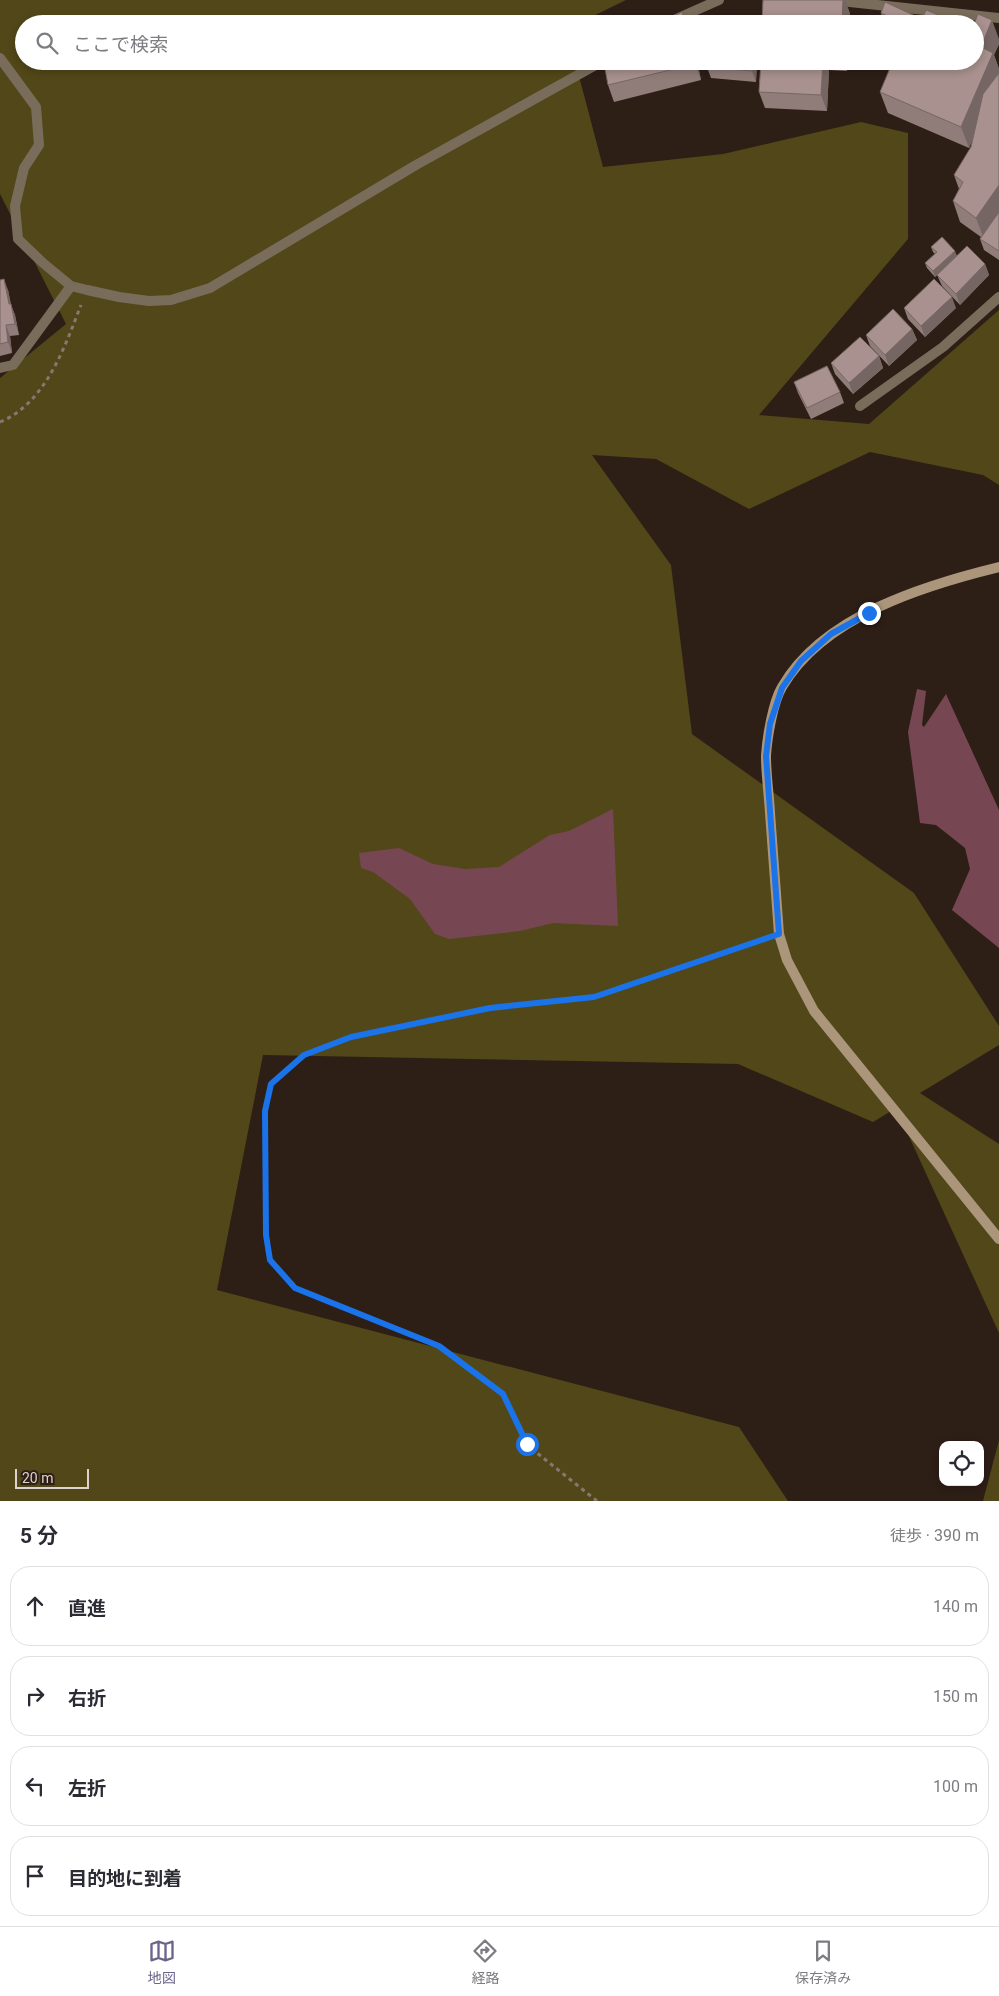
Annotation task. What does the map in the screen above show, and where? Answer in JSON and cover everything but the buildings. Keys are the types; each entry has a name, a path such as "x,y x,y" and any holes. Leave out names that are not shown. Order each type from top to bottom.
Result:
{"street":[{"path":"685,15 719,0"},
{"path":"831,0 971,15"},
{"path":"984,16 999,18"},
{"path":"0,58 36,107 39,145 24,168 15,206 18,239 71,286 119,298 148,301 171,300 210,288 416,165 587,70"},
{"path":"0,368 13,365 71,286"},
{"path":"860,406 943,347 999,297"},
{"path":"999,567 911,592 831,634 801,661 782,688 770,724 766,756 779,934 787,960 814,1010 999,1239"}],"path":[{"path":"0,422 30,402 49,377 69,336 87,290"},
{"path":"597,1501 527,1444 503,1394 439,1346 295,1288 270,1260 266,1235 265,1111 271,1084 304,1055 351,1037 490,1008 594,997 779,934"}],"shaded area":[{"path":"0,0 626,0 595,15 15,15 15,70 577,70 603,167 723,154 861,122 908,133 908,239 759,415 869,424 999,310 999,485 983,475 870,452 749,509 656,459 592,455 671,565 692,734 914,893 999,1026 999,1045 920,1093 999,1144 999,1333 896,1108 873,1122 738,1064 263,1055 217,1290 739,1427 788,1501 0,1501 0,378 66,324 0,194"},
{"path":"917,689 926,691 922,725 924,727 946,694 999,810 999,948 952,910 970,869 965,848 936,825 920,823 908,732"},
{"path":"613,809 618,926 553,923 520,931 449,939 435,934 410,899 373,872 361,868 359,853 399,848 433,864 465,869 499,867 550,835 569,831"},
{"path":"999,1440 999,1501 983,1501"}],"route":[{"path":"527,1444 503,1394 439,1346 295,1288 270,1260 266,1235 265,1111 271,1084 304,1055 351,1037 490,1008 594,997 779,934 766,756 770,724 782,688 801,661 831,634 869,613"}]}
